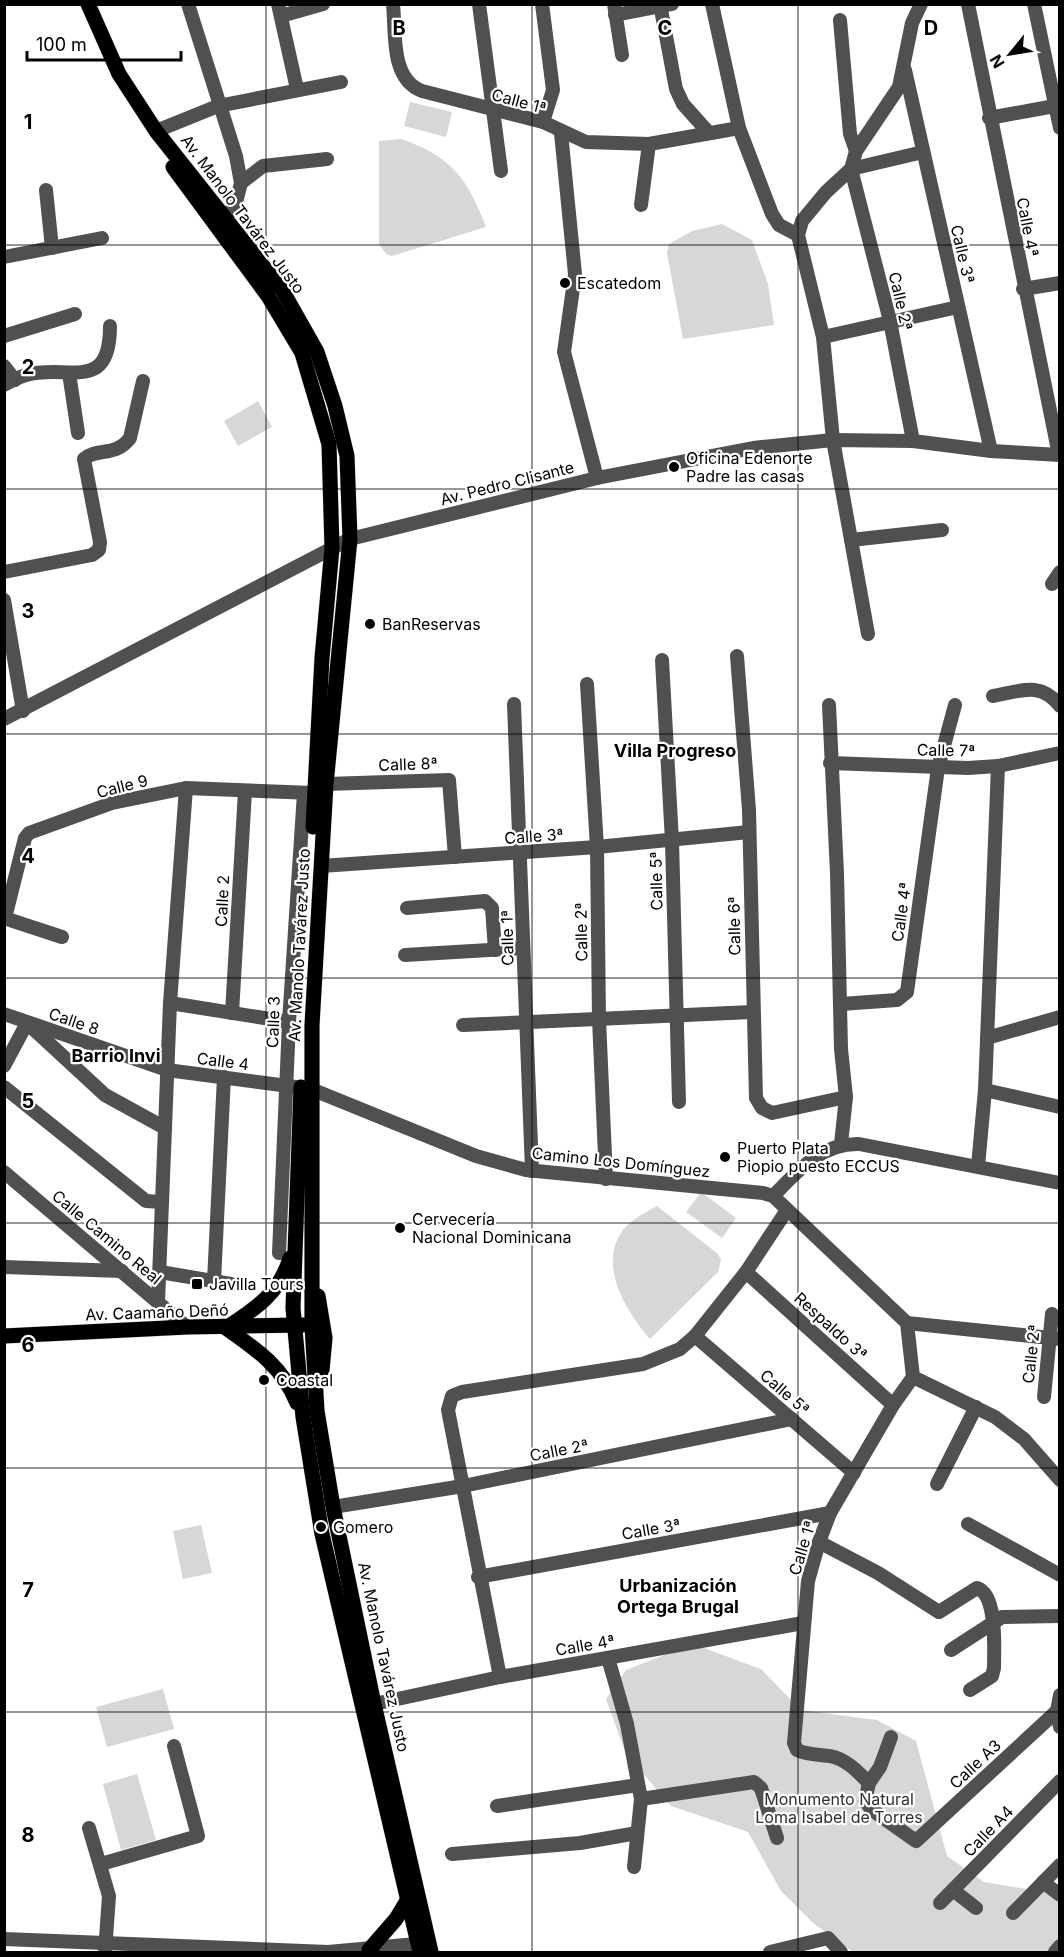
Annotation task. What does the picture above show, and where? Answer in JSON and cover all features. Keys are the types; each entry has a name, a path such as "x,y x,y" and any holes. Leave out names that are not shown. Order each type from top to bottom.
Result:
{"main road":[{"name":"Av. Manolo Tavárez Justo","path":"80,4 110,80 146,133 268,296 302,354 329,444 333,548 322,658 300,1087 294,1239 294,1326 303,1416 322,1534 408,1899 424,1948"},
{"name":"Av. Manolo Tavárez Justo","path":"88,4 119,75 156,131 282,290 317,352 335,406 347,456 350,539 315,790 321,866 300,1087 311,1268 312,1325 316,1394 333,1507 424,1948"},
{"path":"294,1239 284,1275 271,1295 254,1310 226,1328 262,1354 281,1372 303,1416"},
{"path":"311,1268 325,1338 316,1394"},
{"name":"Av. Caamaño Deñó","path":"4,1336 187,1327 312,1325"},
{"path":"370,1952 396,1919 408,1899"}],"street":[{"path":"188,4 218,106 236,156 241,183 235,206 225,217"},
{"path":"297,89 280,10 323,4"},
{"name":"Calle 1ª","path":"393,4 399,66 404,78 413,88 543,122 561,133 586,142 649,144 739,128"},
{"path":"479,4 501,171"},
{"path":"542,4 553,90 543,122"},
{"path":"712,4 739,128 772,214 779,225 798,235"},
{"path":"868,634 833,440 823,337 798,235 802,221 851,169 856,152 890,104 899,87 912,23 921,4"},
{"name":"Calle 4ª","path":"968,4 1023,289 1059,455"},
{"path":"1034,4 1057,106 1059,128"},
{"path":"622,56 614,10 664,5 676,89 682,104 708,132"},
{"path":"840,20 849,134 856,152"},
{"name":"Calle 3ª","path":"904,65 991,451"},
{"path":"156,131 218,106 341,82"},
{"path":"989,118 1057,106"},
{"path":"561,133 575,274 564,352 597,478"},
{"path":"641,205 649,144"},
{"path":"851,169 923,152"},
{"path":"241,183 263,165 327,159"},
{"name":"Calle 2ª","path":"851,169 890,321 913,441"},
{"path":"46,189 52,248"},
{"path":"4,258 102,238"},
{"path":"1023,289 1059,283"},
{"path":"823,337 958,307"},
{"path":"4,336 75,314"},
{"path":"4,366 10,382 27,374 69,373 100,365 108,355 110,326"},
{"path":"69,373 78,433"},
{"path":"4,572 92,555 99,550 100,542 84,459 88,456 116,451 130,438 143,381"},
{"name":"Av. Pedro Clisante","path":"4,719 350,539 597,478 716,453 833,440 913,441 991,451 1059,455"},
{"path":"851,540 942,530"},
{"path":"4,600 23,711"},
{"name":"Calle 6ª","path":"738,656 749,832 756,1098 762,1108 772,1113 846,1096"},
{"name":"Calle 5ª","path":"662,660 672,841 674,1014 679,1102"},
{"name":"Calle 2ª","path":"587,684 597,848 599,1019 606,1179"},
{"path":"993,696 1030,689 1052,695 1059,706"},
{"name":"Calle 1ª","path":"514,705 521,853 524,1023 532,1171"},
{"path":"829,705 841,1049 846,1096 841,1144"},
{"name":"Calle 4ª","path":"841,1004 897,1000 907,992 938,768 954,705"},
{"name":"Calle 7ª","path":"830,763 938,768 998,766 1059,753"},
{"path":"978,1166 985,1090 998,766"},
{"name":"Calle 8ª","path":"315,790 449,780 455,858"},
{"path":"158,1302 170,1003 186,788"},
{"name":"Calle 9","path":"5,918 25,838 29,833 112,803 186,788 245,791 315,790"},
{"name":"Calle 3","path":"279,1253 300,1087 289,1022 315,790"},
{"name":"Calle 2","path":"232,1012 245,791"},
{"name":"Calle 3ª","path":"321,866 597,848 749,832"},
{"path":"407,908 484,901 492,908 495,950"},
{"path":"5,918 62,937"},
{"path":"405,955 523,948"},
{"path":"170,1003 289,1022"},
{"path":"464,1025 752,1012"},
{"name":"Calle 8","path":"4,1014 167,1070"},
{"path":"987,1038 1059,1017"},
{"path":"4,1066 27,1023 105,1095 165,1128"},
{"name":"Calle 4","path":"167,1070 300,1087"},
{"path":"214,1281 224,1077"},
{"path":"4,1087 146,1201 162,1202"},
{"name":"Camino Los Domínguez","path":"300,1087 476,1156 532,1171 763,1193 773,1196"},
{"path":"985,1090 1059,1107"},
{"path":"1054,1339 907,1323 773,1196 805,1164 841,1144 859,1144 1059,1183"},
{"name":"Calle Camino Real","path":"4,1172 187,1327"},
{"path":"500,1677 478,1577 448,1410 452,1396 462,1392 643,1364 680,1349 695,1336 746,1272 787,1210"},
{"path":"4,1267 122,1271"},
{"path":"160,1272 231,1284"},
{"name":"Respaldo 3ª","path":"746,1272 893,1405"},
{"name":"Calle 2ª","path":"1044,1397 1054,1339 1052,1314"},
{"path":"907,1323 913,1377 976,1407 1024,1438 1059,1480"},
{"name":"Calle 5ª","path":"695,1336 854,1473"},
{"name":"Calle 1ª","path":"869,1783 841,1760 797,1750 794,1743 803,1623 808,1581 830,1513 893,1405 913,1377"},
{"path":"937,1484 976,1407"},
{"name":"Calle 2ª","path":"333,1507 463,1486 792,1419"},
{"name":"Calle 3ª","path":"478,1577 830,1513"},
{"path":"968,1524 1059,1575"},
{"path":"819,1542 878,1574 939,1612 979,1588 991,1604 992,1676 970,1689"},
{"path":"951,1650 1002,1617 1059,1616"},
{"name":"Calle 4ª","path":"374,1704 500,1677 803,1623"},
{"path":"608,1658 627,1724 641,1799 634,1867"},
{"path":"1059,1695 1057,1711 1059,1726"},
{"name":"Calle A3","path":"869,1783 865,1801 872,1810 916,1841 1057,1711"},
{"path":"869,1783 880,1767 891,1737"},
{"path":"101,1864 198,1836 174,1746"},
{"name":"Calle A4","path":"940,1903 1059,1781"},
{"path":"641,1799 754,1782 761,1788 777,1838"},
{"path":"497,1806 638,1785"},
{"path":"89,1828 109,1896 106,1948"},
{"path":"452,1854 580,1843 637,1833"},
{"path":"1013,1913 1059,1865"},
{"path":"1043,1882 1059,1895"},
{"path":"953,1890 976,1908"},
{"path":"770,1953 828,1938 841,1953"},
{"path":"4,1939 64,1947 106,1948 370,1952 424,1948"},
{"path":"1054,1953 1059,1946"}],"green space":[{"path":"410,102 452,112 446,137 404,126"},
{"path":"401,139 433,153 455,171 472,195 486,227 392,256 386,254 379,244 379,141"},
{"path":"722,224 752,240 768,284 774,325 683,339 667,253 669,244 692,231"},
{"path":"258,401 272,427 238,446 224,421"},
{"path":"701,1192 736,1218 722,1238 686,1212"},
{"path":"657,1206 718,1254 721,1260 718,1272 650,1339 624,1301 614,1272 613,1258 616,1244 626,1226"},
{"path":"201,1525 212,1573 183,1579 173,1531"},
{"name":"Monumento Natural Loma Isabel de Torres","path":"693,1644 761,1669 801,1710 877,1720 916,1741 947,1856 984,1882 1026,1889 1059,1890 1059,1952 853,1952 813,1923 781,1891 748,1832 671,1806 626,1754 606,1699 626,1670"},
{"path":"163,1689 174,1729 107,1747 96,1707"},
{"path":"137,1774 156,1840 121,1850 103,1784"}],"place":[{"name":"Escatedom","path":"565,283"},
{"name":"Oficina Edenorte Padre las casas","path":"674,467"},
{"name":"BanReservas","path":"370,624"},
{"name":"Puerto Plata Piopio puesto ECCUS","path":"725,1157"},
{"name":"Cervecería Nacional Dominicana","path":"400,1228"},
{"name":"Javilla Tours","path":"197,1284"},
{"name":"Coastal","path":"264,1380"},
{"name":"Gomero","path":"321,1527"}],"district":[{"name":"Villa Progreso","path":"675,750"},
{"name":"Barrio Invi","path":"116,1055"},
{"name":"Urbanización Ortega Brugal","path":"678,1595"}]}
